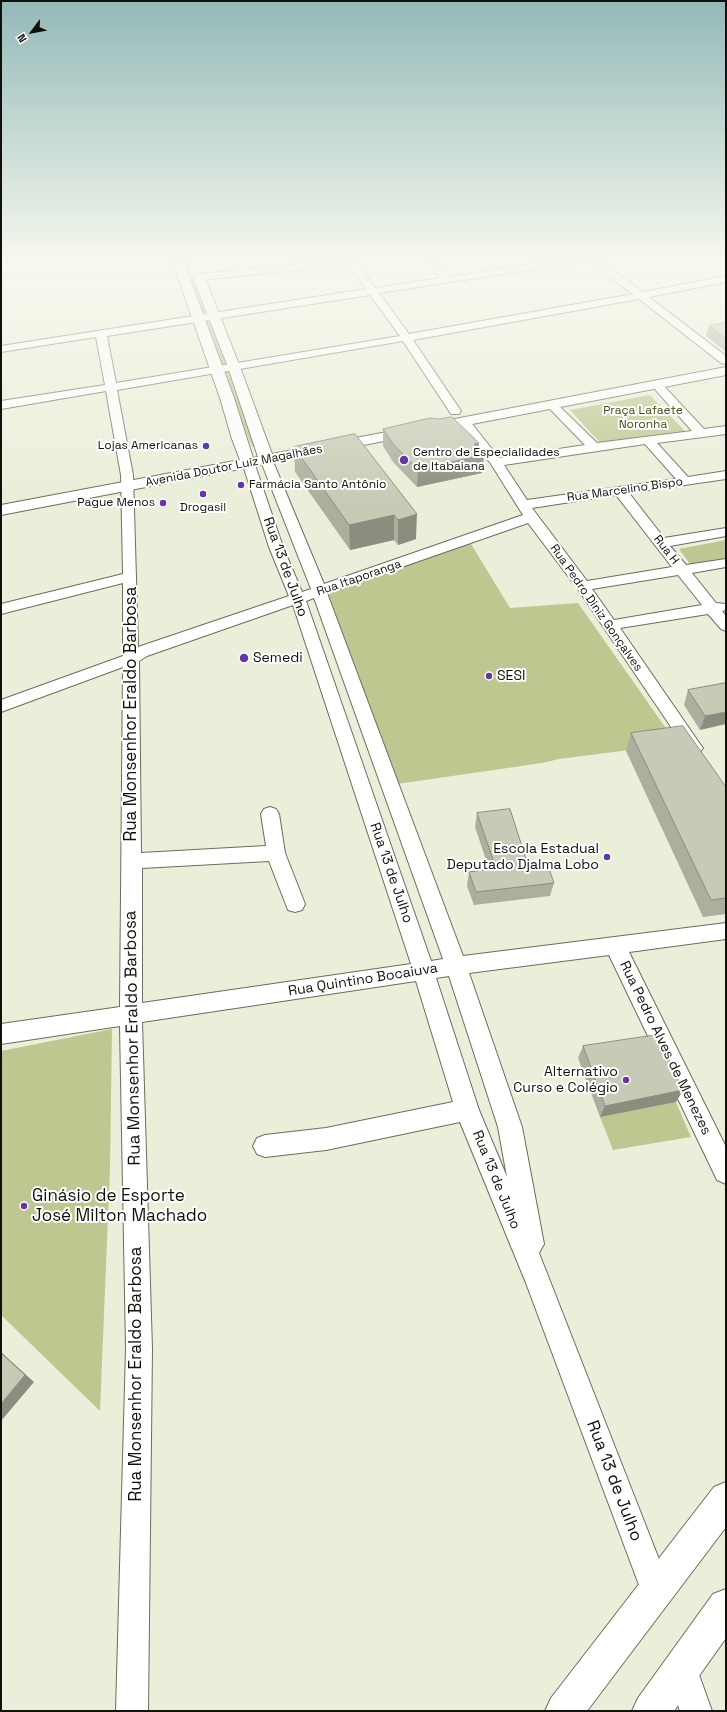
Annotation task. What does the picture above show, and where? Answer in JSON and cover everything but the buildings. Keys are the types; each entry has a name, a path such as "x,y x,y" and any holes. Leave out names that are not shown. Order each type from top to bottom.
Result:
{"street":[{"path":"1,349 58,340"},
{"name":"Rua Monsenhor Eraldo Barbosa","path":"102,340 127,480 130,577 135,653 131,1015 139,1349 132,1711"},
{"path":"206,340 217,369 255,456"},
{"path":"223,340 234,367 255,456"},
{"path":"1,405 389,340"},
{"path":"408,340 455,411 465,423"},
{"path":"696,340 726,364"},
{"name":"Avenida Doutor Luiz Magalhães","path":"1,498 127,480 255,456 465,423 657,384 726,364"},
{"name":"Avenida Doutor Luiz Magalhães","path":"255,456 455,411 726,364"},
{"path":"657,384 701,433"},
{"path":"552,405 594,447"},
{"name":"Rua Pedro Diniz Gonçalves","path":"465,423 496,462 527,511 583,586 704,762"},
{"path":"496,462 594,447 726,430"},
{"path":"648,440 686,482"},
{"name":"Rua 13 de Julho","path":"255,456 313,574 456,966 510,1127 538,1283"},
{"name":"Rua 13 de Julho","path":"255,456 276,547 298,599 468,1110 538,1283 656,1590"},
{"name":"Rua Marcelino Bispo","path":"527,511 620,491 726,475"},
{"name":"Avenida Doutor Luiz Magalhães","path":"1,510 127,480"},
{"name":"Rua H","path":"620,491 681,570 719,607 726,626"},
{"name":"Rua Itaporanga","path":"1,694 135,653 298,599 527,511"},
{"path":"661,543 726,532"},
{"path":"583,586 726,563"},
{"path":"1,609 130,577"},
{"path":"610,625 719,607"},
{"name":"Rua Itaporanga","path":"1,706 135,653"},
{"path":"270,814 276,853 295,904"},
{"path":"132,861 276,853"},
{"name":"Rua Quintino Bocaiuva","path":"1,1034 456,966 726,931"},
{"name":"Rua Pedro Alves de Menezes","path":"615,945 726,1172"},
{"path":"265,1146 326,1139 468,1110"},
{"path":"564,1711 726,1498"},
{"path":"651,1711 726,1607"},
{"path":"682,1669 696,1711"}],"green space":[{"path":"210,340 221,340 231,367 221,365"},
{"path":"229,371 257,445 252,447 222,372"},
{"name":"Praça Lafaete Noronha","path":"650,395 686,432 602,445 570,410"},
{"name":"SESI","path":"468,539 510,608 578,603 677,744 559,759 542,763 390,785 318,591"},
{"path":"726,540 726,559 690,564 679,549"},
{"path":"112,1029 110,1168 100,1411 1,1315 1,1051"},
{"path":"676,1102 691,1137 613,1150 600,1117"}],"place":[{"name":"Lojas Americanas","path":"206,446"},
{"name":"Centro de Especialidades de Itabaiana","path":"404,460"},
{"name":"Farmácia Santo Antônio","path":"241,485"},
{"name":"Drogasil","path":"203,494"},
{"name":"Pague Menos","path":"163,503"},
{"name":"Semedi","path":"244,658"},
{"name":"SESI","path":"489,676"},
{"name":"Escola Estadual Deputado Djalma Lobo","path":"607,857"},
{"name":"Alternativo Curso e Colégio","path":"626,1080"},
{"name":"Ginásio de Esporte José Milton Machado","path":"24,1206"}]}
